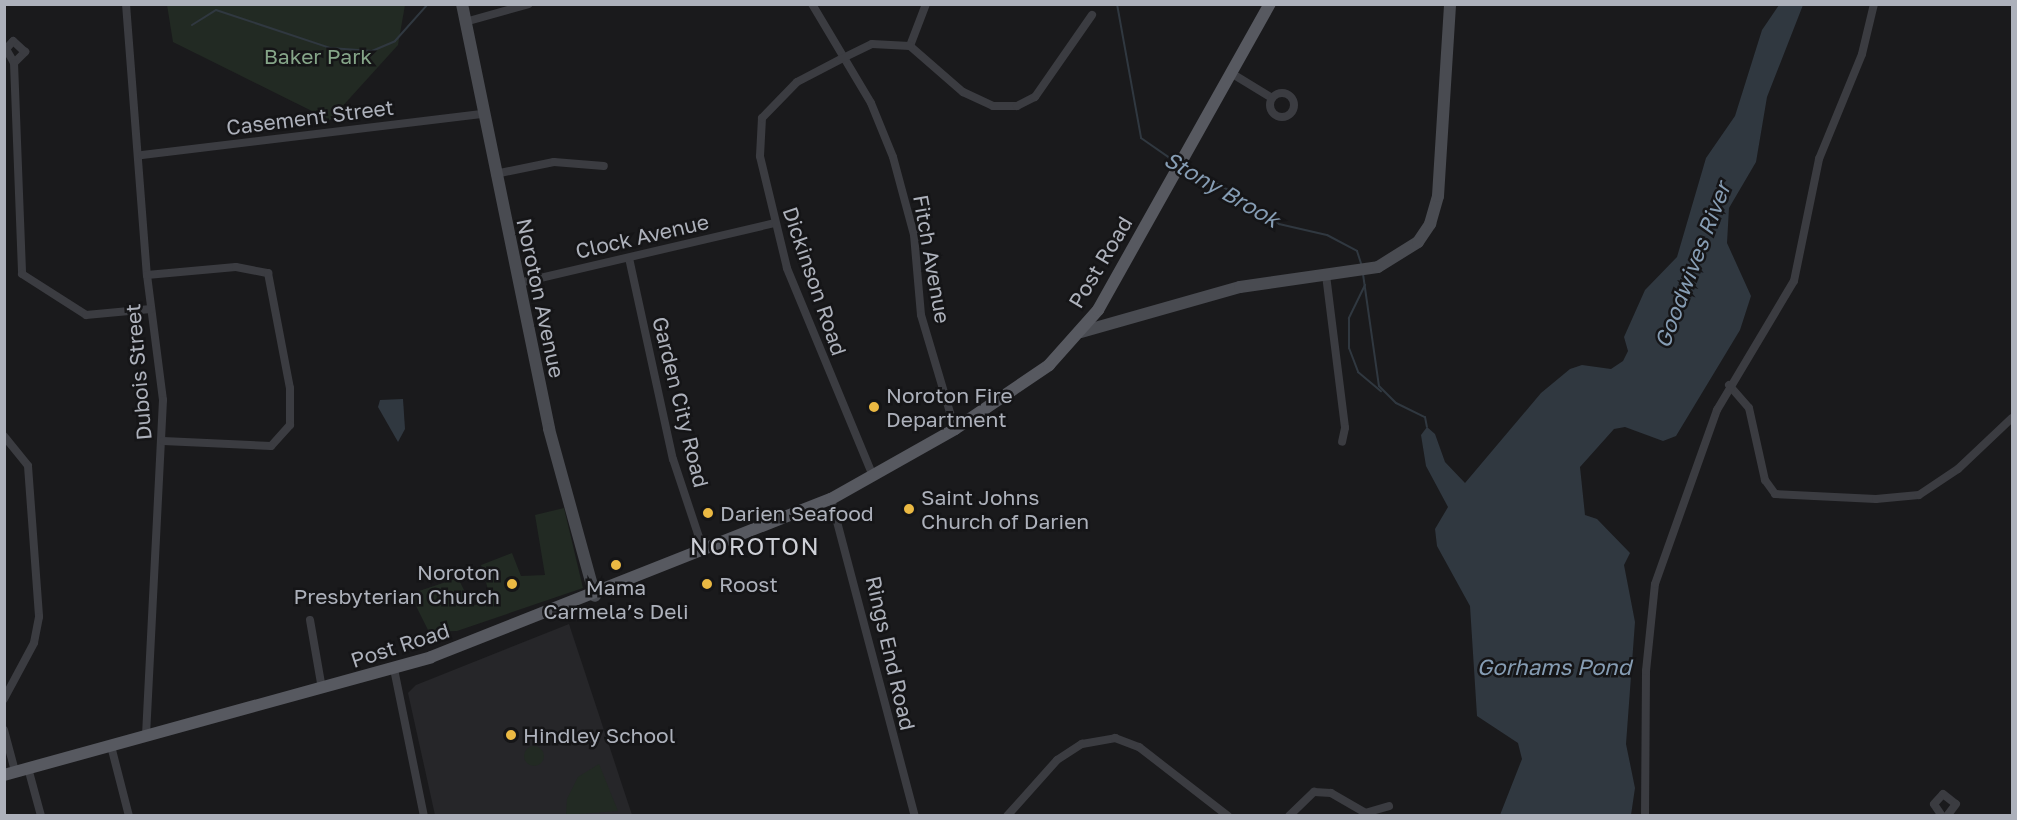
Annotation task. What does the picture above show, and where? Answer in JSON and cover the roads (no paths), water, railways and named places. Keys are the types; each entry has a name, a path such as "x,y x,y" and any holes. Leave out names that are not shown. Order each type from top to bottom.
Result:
{"main road":[{"name":"Noroton Avenue","path":"462,4 482,114 549,429 594,596"},
{"name":"Post Road","path":"10,773 394,669 594,596 831,499 955,429 1018,390 1081,332 1119,278 1177,169 1270,4"},
{"path":"1081,332 1240,287 1362,271 1398,258 1425,233 1434,215 1450,4"}],"street":[{"name":"Dubois Street","path":"126,4 142,155 147,274 163,441 146,736"},
{"path":"465,22 529,4"},
{"name":"Fitch Avenue","path":"812,4 841,59 871,103 893,157 914,235 921,315 955,429"},
{"path":"926,4 910,46 963,92 993,106 1017,106 1049,80 1070,41 1092,15"},
{"path":"1645,816 1644,706 1654,591 1729,385 1794,280 1819,159 1862,54 1874,4"},
{"name":"Dickinson Road","path":"873,476 811,331 774,223 760,156 762,118 797,82 841,59 872,44 910,46"},
{"path":"14,63 22,274 86,315 151,309"},
{"path":"1232,73 1272,98"},
{"name":"Casement Street","path":"142,155 482,114"},
{"path":"495,174 554,162 604,166"},
{"name":"Clock Avenue","path":"519,284 774,223"},
{"name":"Garden City Road","path":"629,258 673,459 704,552"},
{"path":"147,274 236,267 268,273 290,388 290,424 271,446 163,441"},
{"path":"1326,274 1345,428 1342,441"},
{"path":"1729,385 1749,408 1765,480 1775,494 1876,499 1919,495 1958,469 2013,418"},
{"path":"4,436 28,466 39,617 34,644 4,699"},
{"name":"Rings End Road","path":"831,499 915,816"},
{"path":"310,620 322,689"},
{"path":"394,669 424,816"},
{"path":"4,730 10,773"},
{"path":"1007,816 1057,760 1082,744 1114,738 1139,747 1228,816"},
{"path":"111,746 129,816"},
{"path":"28,768 41,816"},
{"path":"1290,816 1314,792 1331,793 1365,813 1389,806"},
{"path":"1942,816 1934,804 1947,794 1956,804 1947,816"}],"water":[{"name":"Gorhams Pond","path":"1779,5 1803,5 1767,97 1756,162 1729,208 1727,243 1751,296 1740,330 1676,436 1663,441 1625,427 1614,429 1580,467 1585,515 1597,519 1630,553 1624,565 1635,622 1626,744 1635,788 1631,815 1500,815 1522,759 1518,743 1477,716 1470,606 1437,546 1435,529 1448,507 1426,466 1421,435 1427,427 1435,434 1445,462 1465,483 1541,393 1570,369 1582,365 1611,369 1623,361 1628,351 1624,337 1645,290 1677,257 1706,158 1735,116 1762,30"},
{"path":"403,399 405,429 398,442 378,407 380,400"}],"waterway":[{"path":"192,25 216,10 330,48 372,51 395,41 428,4"},
{"name":"Stony Brook","path":"1117,4 1141,138 1177,163"},
{"name":"Stony Brook","path":"1185,167 1251,202 1279,224 1327,235 1357,251 1362,266"},
{"name":"Stony Brook","path":"1363,274 1379,386 1396,403 1425,417 1427,427"},
{"path":"1365,285 1349,318 1349,348 1358,372 1381,391"}],"place":[{"name":"Noroton Fire Department","path":"874,407"},
{"name":"Saint Johns Church of Darien","path":"909,509"},
{"name":"Darien Seafood","path":"708,513"},
{"name":"Mama Carmela’s Deli","path":"616,565"},
{"name":"Noroton Presbyterian Church","path":"512,584"},
{"name":"Roost","path":"707,584"},
{"name":"Hindley School","path":"511,735"}],"district":[{"name":"NOROTON","path":"755,546"}],"park label":[{"name":"Baker Park","path":"318,56"}],"water label":[{"name":"Goodwives River","path":"1692,265"}]}
